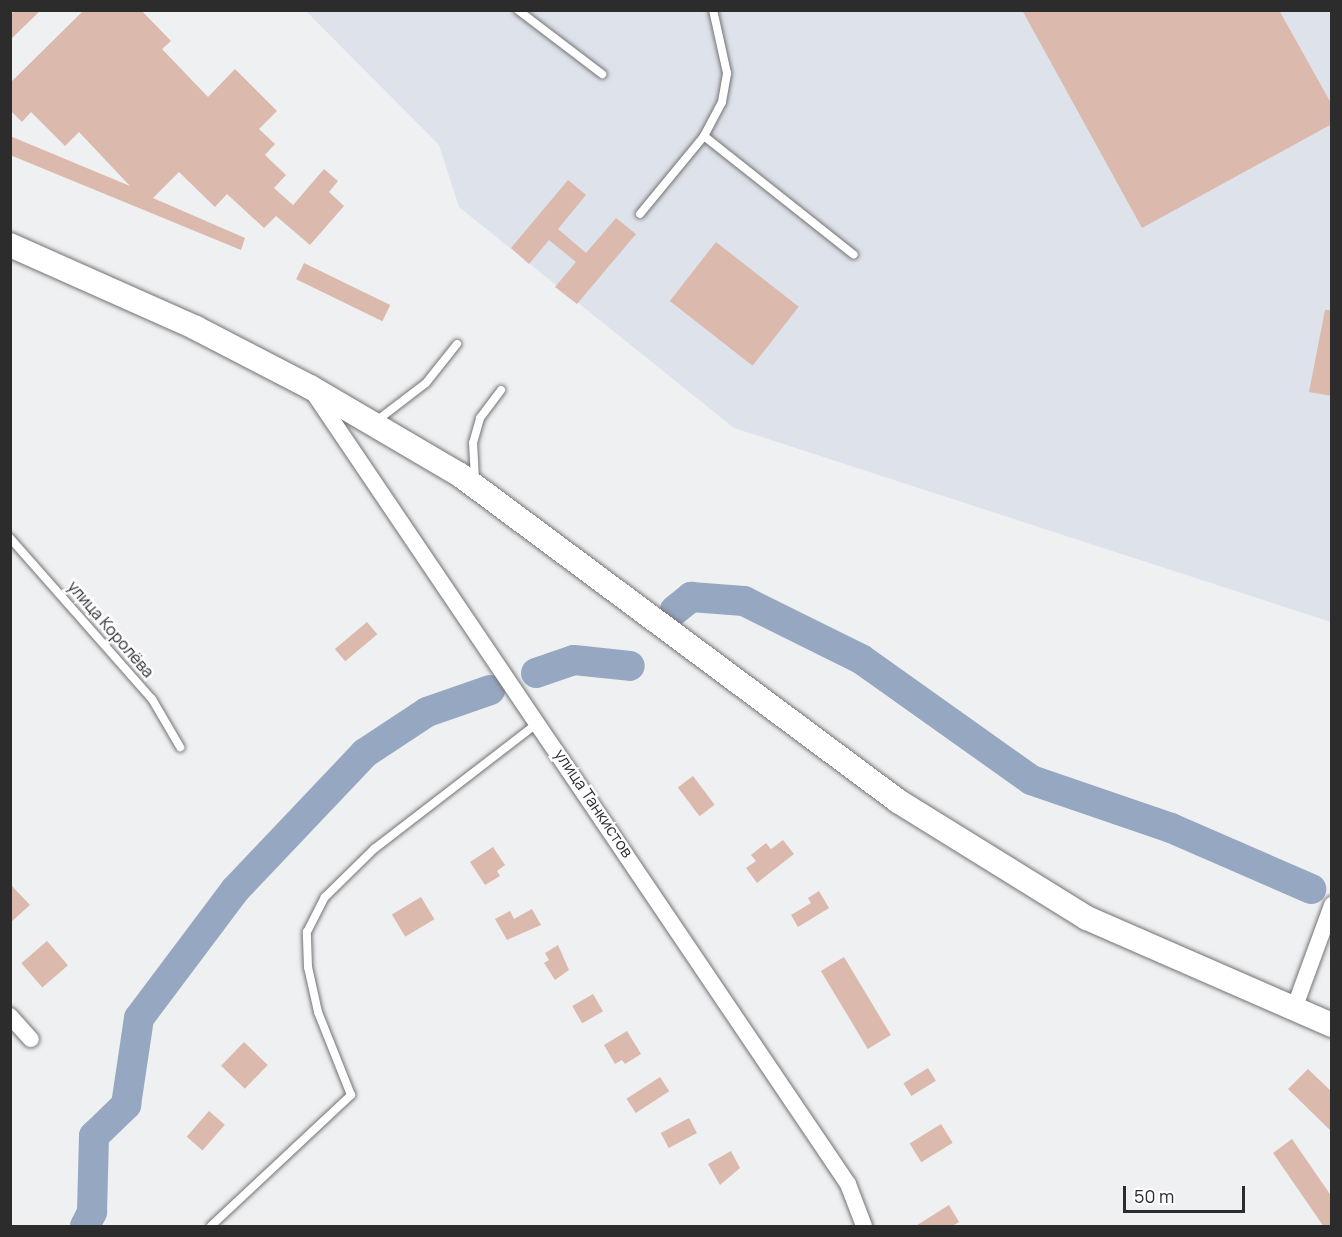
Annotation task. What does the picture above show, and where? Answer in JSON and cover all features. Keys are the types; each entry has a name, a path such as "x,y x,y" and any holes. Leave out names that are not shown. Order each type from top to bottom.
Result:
{"main road":[{"path":"10,245 196,328 310,387 476,487 898,801 1087,918 1332,1025"}],"street":[{"name":"улица Танкистов","path":"310,387 539,722 848,1184 864,1227"},
{"path":"1294,1009 1332,905"},
{"path":"10,1016 31,1039"}],"lane":[{"path":"518,10 602,74"},
{"path":"640,214 704,136 722,102 727,73 713,10"},
{"path":"704,136 854,255"},
{"path":"372,423 426,383 457,344"},
{"path":"476,487 473,444 480,418 501,390"},
{"name":"улица Королёва","path":"10,538 152,699 180,747"},
{"path":"211,1227 351,1095 318,1012 308,967 307,932 325,897 374,849 539,722"}],"shaded area":[{"path":"306,11 1331,11 1331,622 734,428 459,207 439,145"}],"building":[{"path":"16,10 41,10 10,40 10,15"},
{"path":"84,10 141,10 171,41 162,49 208,97 235,69 277,111 259,129 275,144 265,155 286,175 274,188 293,205 324,169 338,181 329,192 344,206 310,245 276,216 264,228 227,194 215,207 179,172 153,198 245,238 241,250 10,155 10,136 130,186 79,132 65,146 31,112 22,122 10,110 10,83"},
{"path":"1022,10 1279,10 1332,105 1332,124 1142,228"},
{"path":"568,180 586,195 558,229 586,253 616,218 636,234 577,304 555,287 576,262 549,240 529,264 511,248"},
{"path":"716,242 799,307 753,366 670,301"},
{"path":"304,263 390,305 382,321 296,279"},
{"path":"1325,310 1332,310 1332,396 1309,392"},
{"path":"367,622 377,634 345,661 335,649"},
{"path":"693,776 715,805 699,816 678,787"},
{"path":"783,840 794,854 757,883 746,868 756,861 751,855 766,843 771,849"},
{"path":"493,847 505,865 497,871 500,876 485,885 470,862"},
{"path":"10,884 30,905 10,923"},
{"path":"819,891 829,908 798,927 791,915 811,903 808,898"},
{"path":"421,897 434,919 405,937 392,915"},
{"path":"532,909 541,925 507,940 495,919 510,911 514,919"},
{"path":"47,941 68,965 42,987 21,963"},
{"path":"558,945 569,970 555,980 544,963 549,960 545,953"},
{"path":"844,957 891,1035 868,1049 821,971"},
{"path":"593,994 603,1011 582,1023 572,1006"},
{"path":"627,1031 641,1054 625,1064 622,1060 615,1064 604,1045"},
{"path":"244,1042 268,1065 245,1089 221,1066"},
{"path":"928,1068 936,1081 911,1096 903,1083"},
{"path":"1308,1069 1332,1092 1332,1132 1288,1089"},
{"path":"660,1077 669,1091 636,1113 626,1099"},
{"path":"209,1111 225,1125 203,1150 187,1137"},
{"path":"689,1118 697,1133 669,1148 661,1133"},
{"path":"941,1124 953,1143 921,1162 910,1144"},
{"path":"1292,1139 1332,1197 1332,1227 1324,1227 1273,1153"},
{"path":"731,1151 740,1168 720,1185 708,1164"},
{"path":"949,1205 959,1222 951,1227 914,1227"}],"waterway":[{"path":"675,610 691,597 744,601 861,659 1031,780 1171,828 1311,889"},
{"path":"536,673 574,660 630,666"},
{"path":"85,1226 92,1212 94,1136 126,1105 139,1018 235,890 365,753 427,712 490,690"}]}
